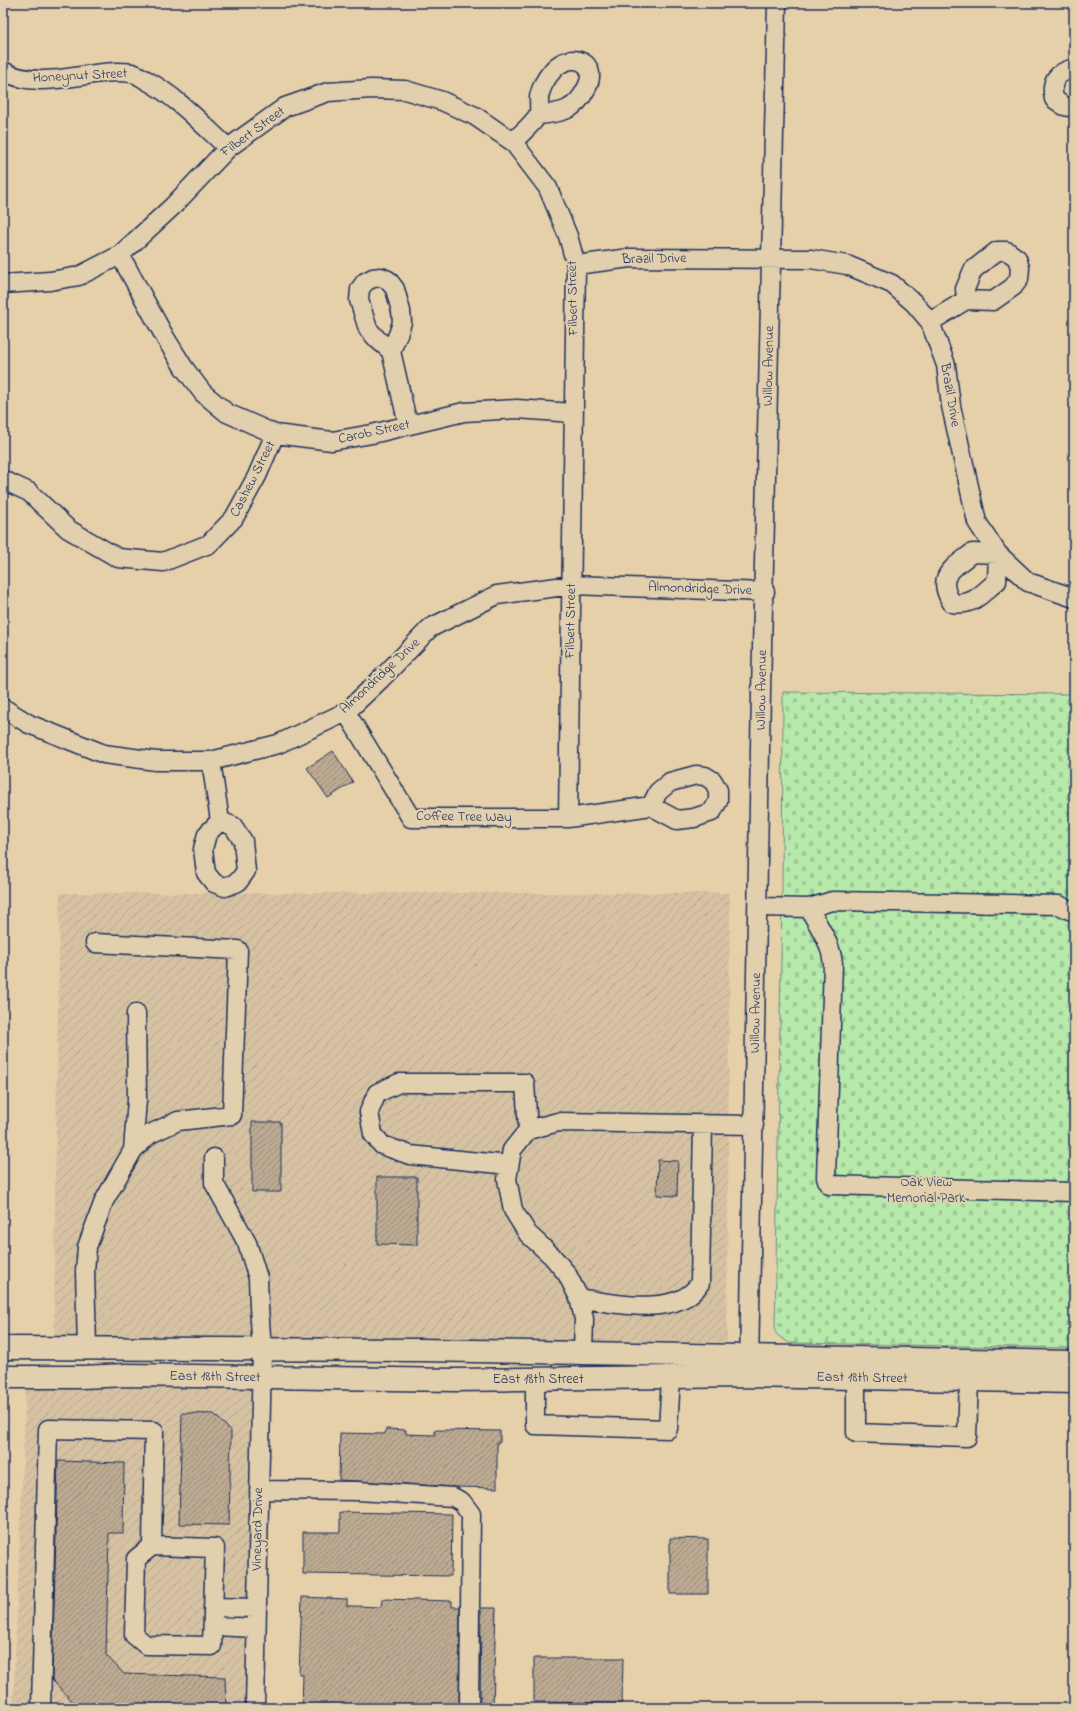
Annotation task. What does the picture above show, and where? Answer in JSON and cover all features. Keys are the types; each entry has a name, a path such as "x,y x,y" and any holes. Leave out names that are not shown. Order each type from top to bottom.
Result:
{"main road":[{"name":"East 18th Street","path":"3,1348 583,1352 749,1366 856,1378 1074,1382"},
{"name":"East 18th Street","path":"3,1377 82,1377 126,1375 262,1378 535,1379 671,1377 749,1366 1074,1362"}],"street":[{"name":"Willow Avenue","path":"749,1366 777,3"},
{"path":"1074,68 1067,70 1056,78 1052,87 1054,99 1064,106 1074,108"},
{"name":"Honeynut Street","path":"3,71 12,76 39,80 99,73 134,73 163,89 228,148"},
{"name":"Filbert Street","path":"3,284 50,281 79,276 120,255 173,206 228,148 285,107 328,92 372,89 405,90 442,101 475,116 513,142 548,188 568,236 576,265 568,818"},
{"path":"513,142 538,115"},
{"name":"Carob Street","path":"120,255 166,339 184,368 203,393 227,413 275,434 332,441 372,434 408,424 464,412 518,409 573,412"},
{"name":"Brazil Drive","path":"576,265 630,258 811,259 847,265 892,284 914,304 930,322 946,364 951,406 977,522 998,554 1028,582 1074,598"},
{"path":"930,322 966,300"},
{"path":"391,351 408,424"},
{"name":"Cashew Street","path":"3,480 29,492 68,529 118,558 163,562 209,544 234,518 257,476 275,434"},
{"name":"Almondridge Drive","path":"3,708 29,724 104,754 156,760 211,761 278,744 346,712 381,679 430,628 497,595 572,585 765,592"},
{"name":"Coffee Tree Way","path":"346,712 411,818 568,818"},
{"path":"211,761 220,821"},
{"path":"568,818 651,806"},
{"path":"758,907 809,908 832,901 1059,905 1074,912"},
{"path":"809,908 828,941 832,952 833,964 826,1178 830,1185 1074,1192"},
{"path":"87,1348 85,1271 87,1247 104,1201 133,1150 150,1134 178,1121 232,1115 238,950 94,943"},
{"path":"133,1150 137,1100 136,1013"},
{"path":"509,1165 410,1155 382,1145 373,1134 369,1112 377,1093 399,1083 525,1083 528,1130"},
{"path":"583,1352 584,1319 579,1298 567,1274 552,1256 528,1234 513,1210 507,1179 512,1150 528,1130 558,1122 754,1125"},
{"path":"579,1298 620,1306 642,1307 664,1304 687,1297 696,1290 700,1283 703,1124"},
{"name":"Vineyard Drive","path":"214,1158 214,1183 247,1243 258,1278 262,1378 254,1708"},
{"path":"535,1379 535,1425 668,1429 671,1377"},
{"path":"856,1378 856,1433 967,1437 969,1380"},
{"path":"41,1708 48,1429 154,1431 152,1546"},
{"path":"259,1490 358,1491 453,1497 462,1502 471,1514 469,1708"},
{"path":"152,1546 215,1548 213,1607 212,1646 146,1644 134,1635 136,1559 152,1546"},
{"path":"213,1607 257,1608"},
{"path":"213,1626 256,1628"}],"shaded area":[{"path":"60,893 730,893 727,1342 54,1339"},
{"path":"26,1383 251,1384 245,1708 13,1708"}],"green space":[{"name":"Oak View Memorial Park","path":"783,692 1074,694 1074,1348 789,1343 777,1335 775,1331 782,898"}],"building":[{"path":"333,751 353,782 328,798 307,768"},
{"path":"252,1122 281,1122 281,1192 252,1192"},
{"path":"658,1160 678,1161 677,1196 657,1195"},
{"path":"377,1177 417,1177 417,1245 377,1244"},
{"path":"182,1413 214,1414 231,1431 229,1525 179,1524"},
{"path":"386,1429 406,1430 406,1434 435,1435 435,1430 500,1431 500,1442 497,1442 497,1488 339,1480 340,1433 385,1434"},
{"path":"58,1461 124,1463 123,1533 109,1533 106,1655 124,1674 225,1677 226,1708 79,1708 52,1680"},
{"path":"340,1512 452,1514 451,1576 303,1574 303,1532 340,1532"},
{"path":"670,1538 708,1539 708,1594 670,1594"},
{"path":"302,1597 347,1599 347,1606 381,1607 382,1599 452,1601 452,1607 460,1607 459,1708 302,1708 303,1674 299,1674"},
{"path":"481,1608 496,1608 493,1708 480,1708"},
{"path":"534,1658 623,1658 622,1703 534,1702"}]}
